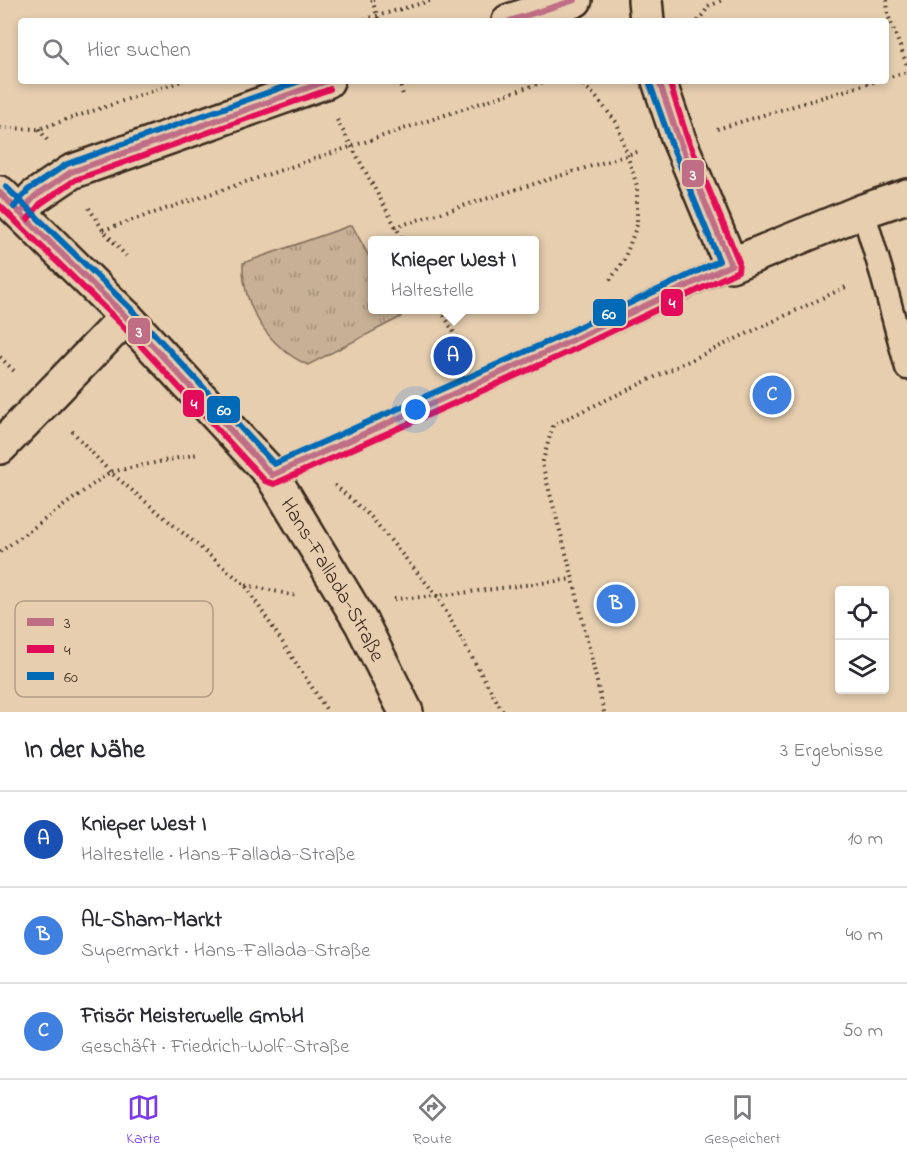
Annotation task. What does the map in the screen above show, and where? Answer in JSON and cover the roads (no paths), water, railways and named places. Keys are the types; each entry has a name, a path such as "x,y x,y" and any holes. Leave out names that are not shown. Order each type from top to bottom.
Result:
{"street":[{"path":"518,18 575,0"},
{"path":"645,0 647,18"},
{"path":"10,203 34,197 71,172 319,84"},
{"path":"660,84 679,140 731,266 862,211 907,196"},
{"name":"Hans-Fallada-Straße","path":"10,203 126,317 272,475 348,602 406,712"},
{"path":"0,447 126,317"}],"lane":[{"path":"862,211 907,368"},
{"path":"272,475 558,347 731,266"}],"place":[{"name":"Knieper West I","path":"453,356"},
{"name":"Frisör Meisterwelle GmbH","path":"772,395"},
{"name":"AL-Sham-Markt","path":"616,604"}]}
